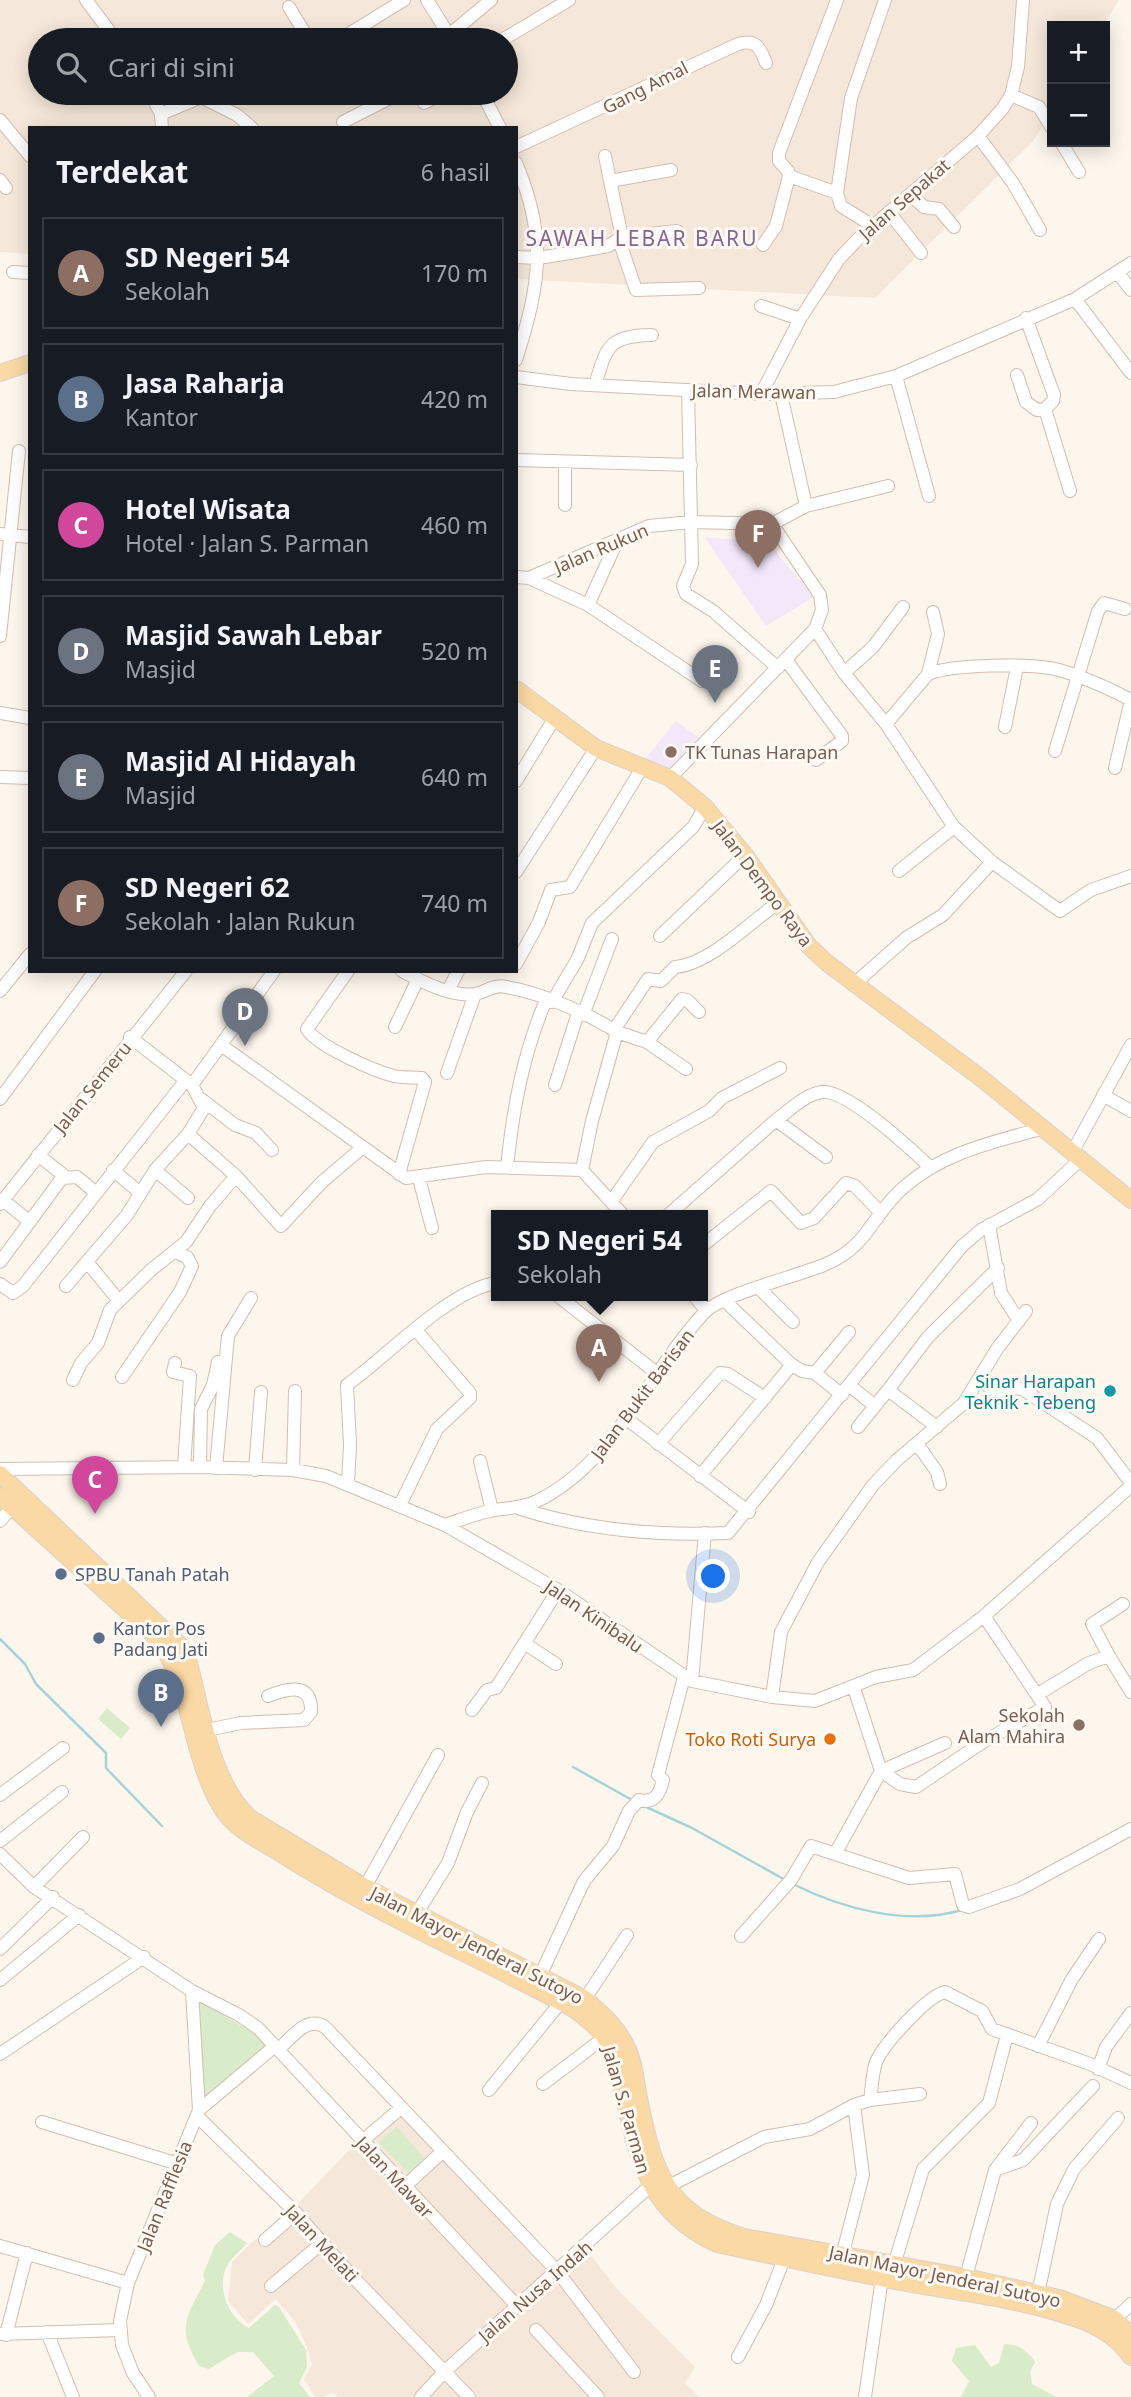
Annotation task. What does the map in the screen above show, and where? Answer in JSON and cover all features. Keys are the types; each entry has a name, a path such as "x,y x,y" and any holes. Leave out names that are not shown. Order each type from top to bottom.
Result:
{"main road":[{"path":"0,373 28,364"},
{"name":"Jalan Dempo Raya","path":"518,691 596,748 670,778 705,807 745,855 808,944 853,985 1044,1128 1131,1200"},
{"name":"Jalan Mayor Jenderal Sutoyo","path":"0,1474 179,1644 187,1656 223,1779 241,1810 261,1827 423,1922 585,1999 612,2025 629,2052 659,2175 667,2187 695,2213 721,2229 966,2277 1082,2305 1115,2319 1131,2337"},
{"name":"Jalan S. Parman","path":"6,1502 158,1639 174,1666 210,1786 223,1810 242,1830 312,1874 423,1922 591,2022 605,2037 614,2054 631,2132 650,2186"},
{"name":"Jalan Mayor Jenderal Sutoyo","path":"650,2186 676,2217 701,2236 718,2244 839,2271 1037,2307 1077,2318 1113,2338 1131,2357"}],"street":[{"path":"358,28 404,0"},
{"path":"427,0 444,28"},
{"path":"461,28 491,0"},
{"path":"518,30 569,0"},
{"path":"837,0 779,153 779,161 789,176 837,193"},
{"path":"873,226 841,206 837,193 851,98 885,0"},
{"name":"Jalan Sepakat","path":"761,394 800,319 839,259 873,226 978,136 1011,95 1019,59 1023,0"},
{"path":"89,1 108,28"},
{"path":"289,7 302,28"},
{"name":"Gang Amal","path":"518,146 738,44 751,42 758,45 766,63"},
{"path":"1011,95 1039,107 1047,120"},
{"path":"156,105 161,114 162,126"},
{"path":"161,114 182,105"},
{"path":"222,105 249,126"},
{"path":"343,122 376,105"},
{"path":"488,105 499,126"},
{"path":"0,120 28,154"},
{"path":"978,136 1013,183 1041,230"},
{"path":"1063,147 1079,172"},
{"path":"605,156 621,238 636,290 699,288"},
{"path":"518,168 535,211 538,258 529,315 518,353"},
{"path":"610,181 671,170"},
{"path":"763,245 776,226 789,176"},
{"path":"911,195 924,207 938,208 954,228"},
{"path":"889,212 921,253"},
{"path":"518,257 538,258 608,246 621,238 677,231"},
{"name":"Jalan Merawan","path":"518,377 595,385 761,394 834,392 896,376 1075,299 1131,263"},
{"path":"13,272 28,272"},
{"path":"1118,273 1131,290"},
{"path":"1075,299 1131,373"},
{"path":"761,306 800,319"},
{"path":"1017,374 1029,405 1037,411 1045,409 1054,397 1026,318"},
{"path":"595,385 605,354 612,343 625,336 652,335"},
{"path":"896,376 929,496"},
{"path":"688,390 692,564 683,586 686,594 713,611 782,664 842,736 842,741 816,760"},
{"path":"781,394 806,506"},
{"path":"1045,409 1070,491"},
{"path":"0,636 5,534 19,451"},
{"path":"518,460 691,465"},
{"path":"565,462 565,505"},
{"name":"Jalan Rukun","path":"523,578 649,526 691,522 772,524 806,506 888,486"},
{"path":"670,778 815,629 823,605 820,594 772,524"},
{"path":"5,534 28,537"},
{"path":"589,605 618,539"},
{"path":"523,578 589,605 702,681"},
{"path":"1055,751 1100,606 1104,603 1125,609"},
{"path":"844,673 873,648 903,607"},
{"path":"886,724 928,674 938,634 933,612"},
{"path":"815,629 844,673 886,724 954,827 992,862 1060,911 1091,890 1131,876"},
{"path":"928,674 967,667 1056,669 1131,699 1115,768"},
{"path":"1005,727 1017,667"},
{"path":"0,713 28,718"},
{"path":"518,778 554,719"},
{"path":"518,869 596,748"},
{"path":"518,960 539,922 551,890 570,887 643,766"},
{"path":"0,777 28,778"},
{"path":"507,1167 515,1097 533,1031 549,1001 577,960 592,923 693,827 705,807"},
{"path":"899,871 954,827"},
{"path":"660,936 745,855"},
{"path":"853,985 889,951 955,905 992,862"},
{"path":"582,1170 616,1031 648,979 662,981 675,968 686,967 705,958 779,902"},
{"path":"555,1085 580,1014 612,939"},
{"path":"0,992 28,957"},
{"path":"0,1099 94,973"},
{"name":"Jalan Semeru","path":"1,1202 184,973"},
{"path":"0,1284 13,1293 23,1286 62,1240 113,1170 221,1045 273,973"},
{"path":"347,973 307,1028 323,1042 360,1062 395,1076 418,1077 425,1082 399,1174"},
{"path":"406,973 448,991 475,994 503,986 549,1001 648,1042 686,1069"},
{"path":"448,991 457,973"},
{"path":"503,986 511,973"},
{"path":"395,1027 418,979"},
{"path":"447,1073 475,994"},
{"path":"648,1042 682,999 687,1000 699,1013"},
{"path":"130,1038 189,1083 201,1099 235,1125 256,1133 272,1150"},
{"path":"221,1045 405,1178 507,1167 582,1170 618,1210"},
{"path":"519,1508 562,1523 589,1527 728,1533 748,1512 935,1276 972,1237 1038,1199 1077,1154 1103,1095 1131,1045"},
{"path":"611,1202 653,1142 709,1111 722,1098 780,1068"},
{"path":"674,1210 776,1120 814,1094 834,1093 879,1124 931,1168"},
{"path":"1103,1095 1131,1111"},
{"path":"66,1286 127,1215 155,1170 188,1134 204,1108 201,1099"},
{"path":"776,1120 826,1157"},
{"name":"Jalan Bukit Barisan","path":"445,1525 492,1510 519,1508 558,1490 575,1478 706,1310 828,1263 852,1250 904,1187 931,1168 967,1149 1044,1128"},
{"path":"188,1134 236,1177 281,1226 322,1182 363,1147"},
{"path":"38,1155 66,1177 76,1177 95,1192"},
{"path":"113,1170 139,1192"},
{"path":"155,1170 188,1198"},
{"path":"0,1262 66,1177"},
{"path":"73,1380 81,1363 98,1343 110,1310 186,1242 210,1206 236,1177"},
{"path":"419,1178 432,1228"},
{"path":"708,1241 771,1191 801,1223 814,1218 846,1183 855,1186 881,1213"},
{"path":"1,1202 30,1222"},
{"path":"772,1697 781,1632 818,1562 873,1485 897,1460 918,1445 964,1403 997,1349 1023,1316 1004,1300 989,1225"},
{"path":"122,1377 180,1293 192,1266 187,1257 174,1252"},
{"path":"88,1263 119,1301"},
{"path":"858,1427 928,1337 998,1268"},
{"path":"348,1483 350,1445 347,1385 442,1309 491,1285"},
{"path":"759,1288 793,1322"},
{"path":"200,1467 201,1409 213,1384 221,1343 251,1298"},
{"path":"570,1301 658,1374"},
{"path":"698,1301 706,1310"},
{"path":"725,1301 791,1364 802,1371 815,1373 875,1406"},
{"path":"216,1468 227,1343 233,1327"},
{"path":"400,1505 437,1429 470,1398 470,1393 416,1330"},
{"path":"815,1373 849,1332"},
{"path":"175,1363 173,1372 190,1376 184,1467"},
{"path":"700,1476 791,1364"},
{"path":"659,1444 720,1373 728,1374 765,1398"},
{"path":"980,1379 994,1393 1001,1394 1015,1388 1022,1390 1097,1438 1131,1484"},
{"path":"888,1390 937,1427"},
{"path":"293,1470 295,1391"},
{"path":"255,1470 261,1392"},
{"path":"624,1418 748,1512"},
{"path":"918,1445 937,1472 940,1484"},
{"path":"480,1461 492,1510"},
{"name":"Jalan Kinibalu","path":"0,1469 200,1467 293,1470 348,1483 445,1525 558,1590 688,1679 772,1697 815,1701 854,1688 876,1677 913,1670 984,1616 1131,1484"},
{"path":"0,1521 6,1502"},
{"path":"540,1976 584,1881 612,1846 638,1802 655,1798 663,1783 658,1775 688,1679 705,1533"},
{"path":"472,1710 487,1690 496,1688 558,1590"},
{"path":"1123,1604 1092,1624 1131,1692"},
{"path":"854,1688 881,1771 900,1784 916,1787 983,1742 1044,1709 1038,1694 984,1616"},
{"path":"524,1643 556,1664"},
{"path":"1038,1694 1089,1662 1109,1656"},
{"path":"207,1730 241,1723 304,1720 311,1712 308,1694 302,1689 289,1688 268,1696"},
{"path":"835,1854 881,1771 945,1743"},
{"path":"0,1796 62,1748"},
{"path":"365,1887 438,1755"},
{"path":"423,1922 467,1812 482,1783"},
{"path":"0,1841 62,1792"},
{"path":"741,1936 791,1880 811,1846 909,1878 955,1874 963,1905 969,1907 1020,1889 1131,1829"},
{"path":"34,1887 83,1837"},
{"path":"0,1854 34,1887 192,1991 239,2015 258,2028 276,2048"},
{"path":"0,1949 52,1897"},
{"path":"0,1980 84,1918"},
{"path":"585,1999 626,1935"},
{"path":"1038,2046 1072,1979 1099,1938"},
{"path":"0,2054 144,1957"},
{"path":"192,1991 198,2113"},
{"path":"870,2100 874,2069 881,2052 920,2010 940,1993 951,1993 982,2011 992,2029 1131,2083"},
{"path":"489,2090 561,2002"},
{"path":"1098,2069 1106,2047 1131,2013"},
{"name":"Jalan Rafflesia","path":"149,2397 127,2360 120,2330 121,2307 128,2283 198,2113 306,2025 321,2024 401,2108"},
{"path":"894,2265 923,2169 933,2156 969,2126 989,2103 1007,2035"},
{"path":"543,2084 605,2037"},
{"name":"Jalan Mawar","path":"276,2048 517,2306"},
{"path":"995,2170 1023,2160 1093,2086"},
{"path":"667,2187 764,2137 810,2129 854,2105 870,2100 920,2094"},
{"path":"839,2271 863,2175 854,2105"},
{"path":"361,2142 401,2108 558,2272 634,2372"},
{"name":"Jalan Melati","path":"198,2113 469,2397"},
{"path":"1038,2294 1057,2204 1074,2169 1118,2118"},
{"path":"42,2122 176,2163"},
{"path":"966,2277 995,2170 1031,2123"},
{"path":"404,2187 442,2151"},
{"name":"Jalan Nusa Indah","path":"421,2397 444,2372 558,2272 650,2186"},
{"path":"265,2240 296,2213"},
{"path":"271,2286 322,2243"},
{"path":"0,2246 128,2283"},
{"path":"27,2253 3,2335 120,2330"},
{"path":"737,2357 766,2305 785,2259"},
{"path":"866,2397 882,2278"},
{"path":"1115,2319 1131,2304"},
{"path":"536,2330 598,2397"},
{"path":"47,2332 73,2397"}],"shaded area":[{"path":"0,0 1119,0 1106,21 1047,21 1047,118 1034,140 875,298 518,279 518,126 28,126 28,254 0,252"},
{"path":"705,538 766,540 814,597 766,626"},
{"name":"TK Tunas Harapan","path":"676,721 702,740 670,776 641,764"},
{"path":"399,2113 539,2251 559,2262 582,2244 617,2289 695,2367 685,2383 699,2397 339,2397 331,2392 324,2397 315,2397 304,2379 312,2365 307,2347 296,2323 276,2299 248,2324 228,2301 232,2262 255,2239 260,2243 351,2148"}],"green space":[{"path":"107,1708 130,1728 121,1739 98,1719"},
{"path":"197,1999 275,2046 199,2113"},
{"path":"397,2126 426,2161 410,2175 379,2142"},
{"path":"230,2232 247,2243 230,2261 224,2272 223,2291 230,2309 235,2317 249,2328 275,2305 279,2307 306,2350 307,2367 299,2383 310,2397 247,2397 274,2376 253,2352 237,2352 209,2369 199,2366 192,2353 186,2323 205,2281 203,2275 215,2245"},
{"path":"1004,2344 1022,2348 1029,2354 1035,2362 1030,2372 1032,2384 1056,2397 961,2397 969,2381 952,2361 956,2348 975,2345 991,2367 999,2363"}],"waterway":[{"path":"0,1639 25,1664 36,1684 106,1753 106,1768 162,1826"},
{"path":"573,1767 632,1800"},
{"path":"644,1806 692,1828 787,1881"},
{"path":"793,1884 832,1901 876,1912 920,1916 962,1910"}],"place":[{"name":"SD Negeri 62","path":"758,568"},
{"name":"Masjid Al Hidayah","path":"715,703"},
{"name":"TK Tunas Harapan","path":"671,752"},
{"name":"Masjid Sawah Lebar","path":"245,1046"},
{"name":"SD Negeri 54","path":"599,1382"},
{"name":"Sinar Harapan Teknik - Tebeng","path":"1110,1391"},
{"name":"Hotel Wisata","path":"95,1514"},
{"name":"SPBU Tanah Patah","path":"61,1574"},
{"name":"Kantor Pos Padang Jati","path":"99,1638"},
{"name":"Sekolah Alam Mahira","path":"1079,1725"},
{"name":"Jasa Raharja","path":"161,1727"},
{"name":"Toko Roti Surya","path":"830,1739"}],"district":[{"name":"SAWAH LEBAR BARU","path":"642,238"}]}
